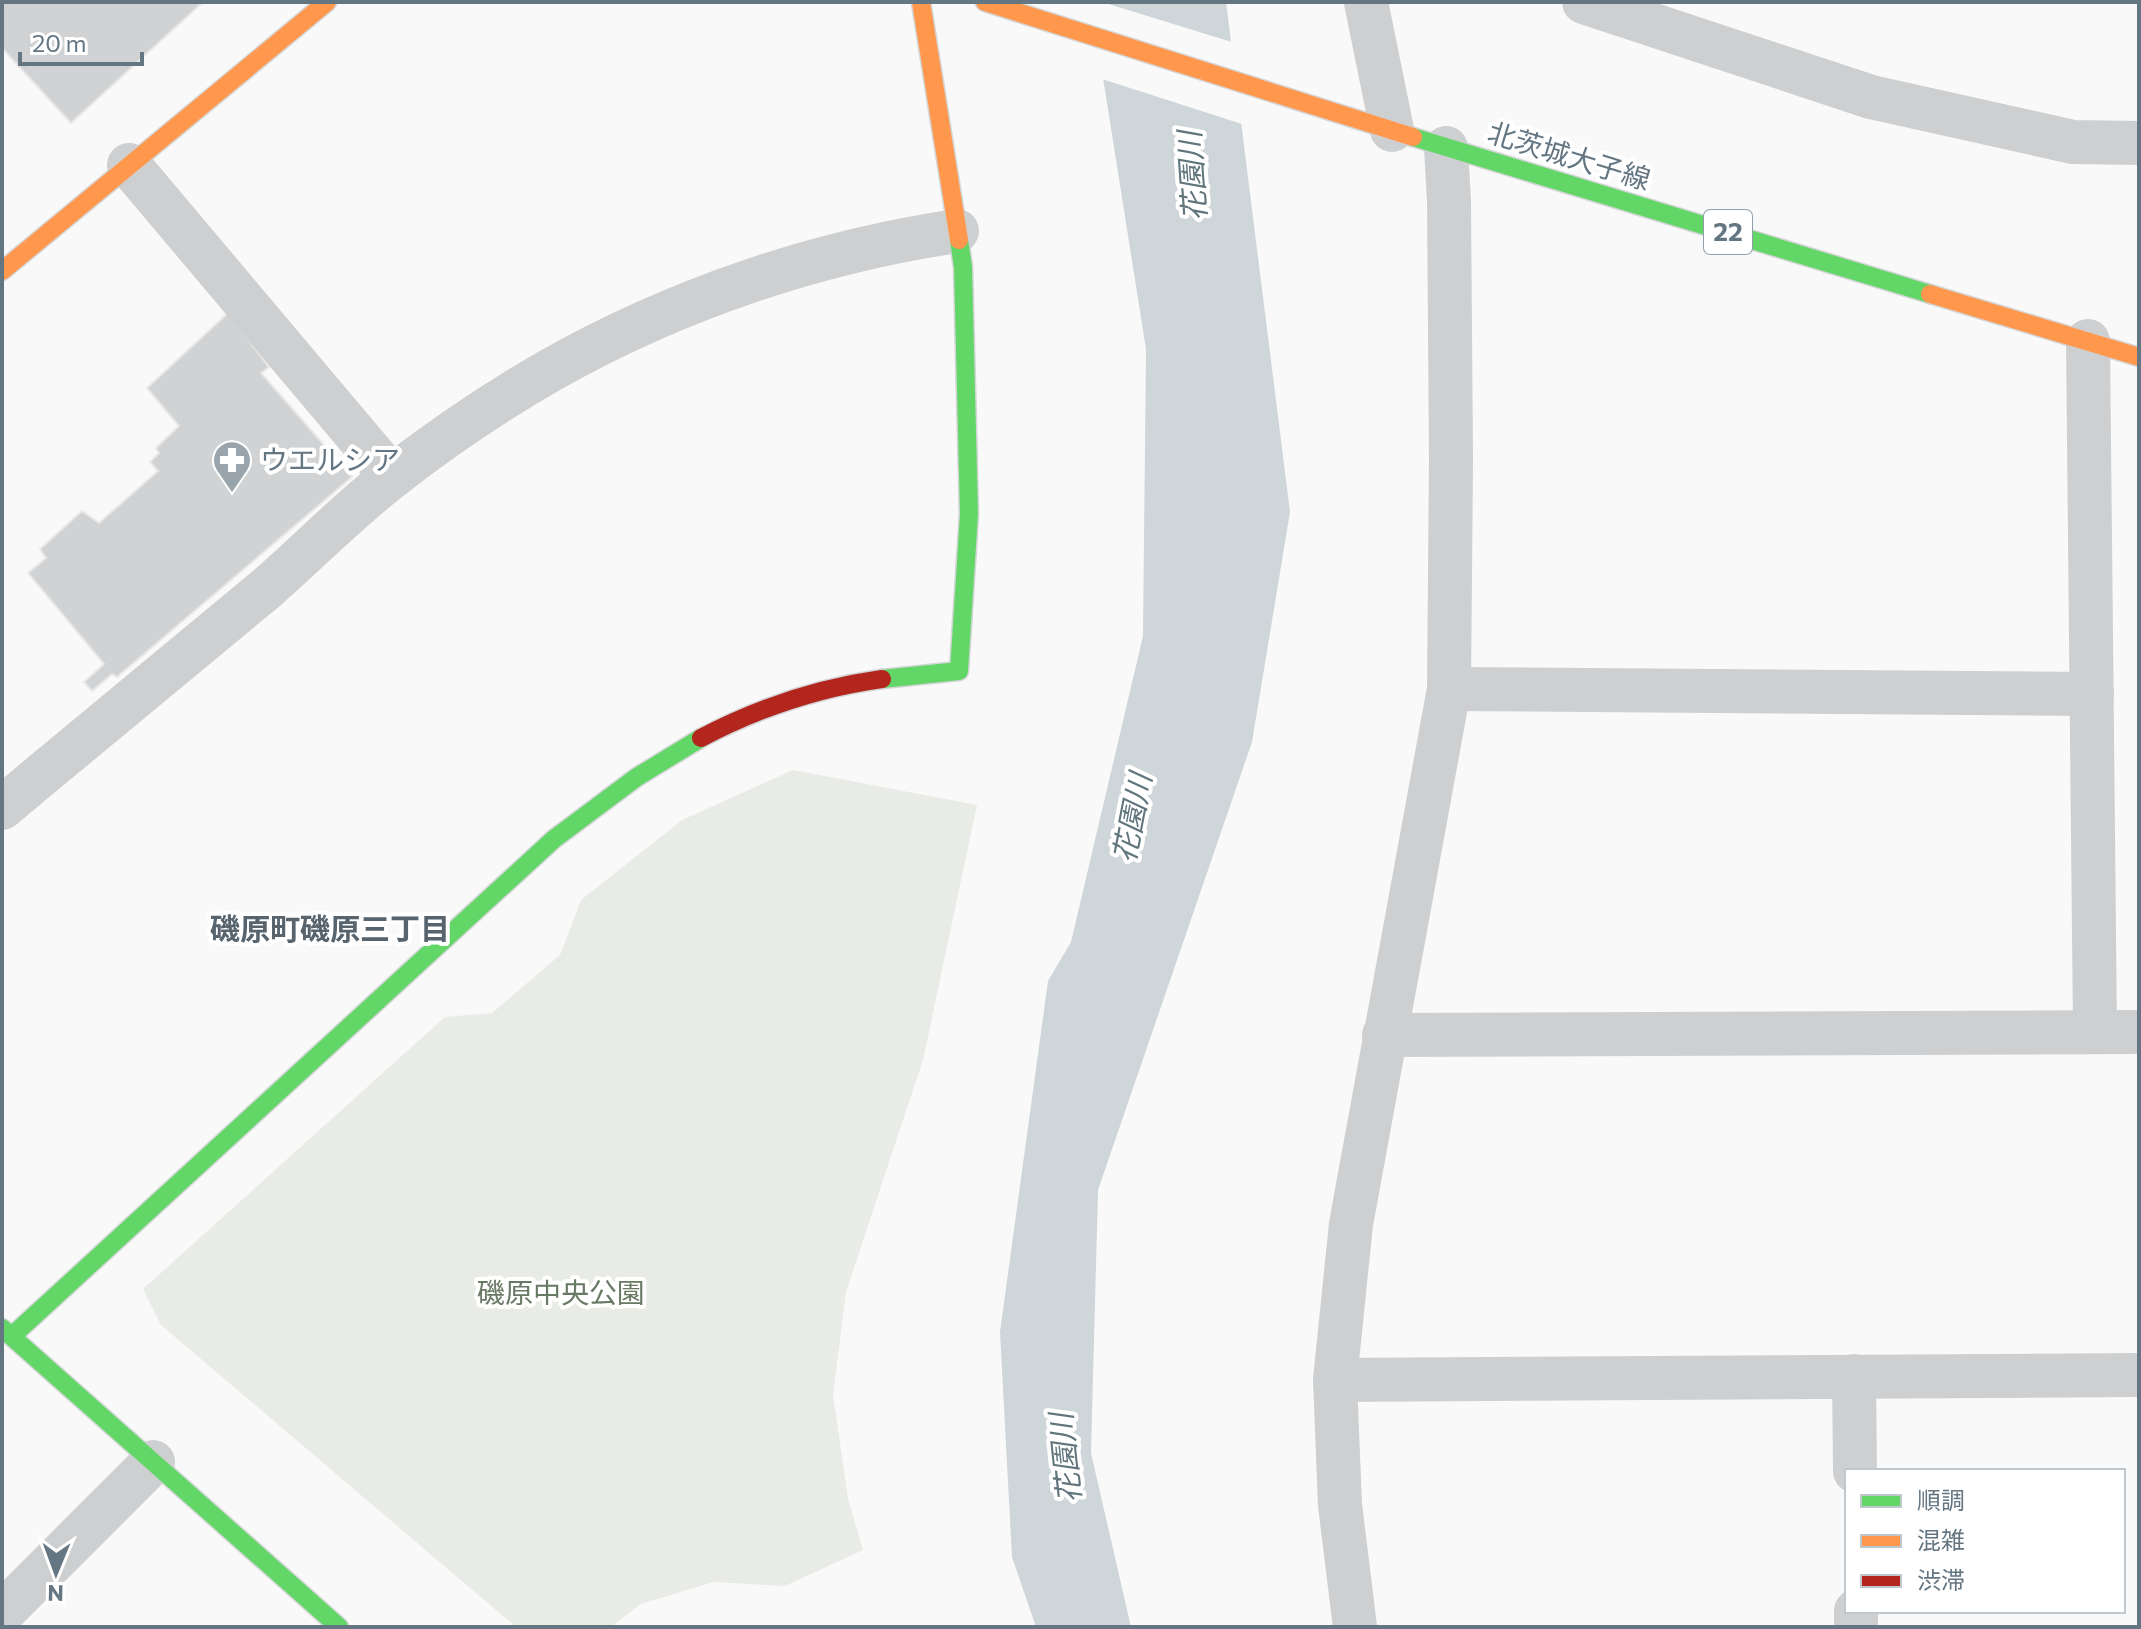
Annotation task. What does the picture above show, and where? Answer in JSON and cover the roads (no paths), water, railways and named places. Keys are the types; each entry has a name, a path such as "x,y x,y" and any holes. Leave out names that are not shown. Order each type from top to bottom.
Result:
{"street":[{"path":"2,271 327,2"},
{"path":"339,1627 7,1332 554,839 635,776 708,733 789,699 870,680 959,671 969,514 963,267 921,2"},
{"name":"北茨城大子線","path":"985,2 1446,148 2139,357"},
{"path":"1366,2 1380,127"},
{"path":"1584,2 1871,97 2073,142 2139,143"},
{"path":"1355,1627 1340,1505 1335,1380 1351,1224 1449,689 1451,459 1446,148"},
{"path":"129,165 392,477"},
{"path":"2,808 269,585 392,477 472,420 548,372 714,292 909,238 957,231"},
{"path":"2088,341 2095,1032"},
{"path":"1449,689 2092,694"},
{"path":"1384,1035 2139,1032"},
{"path":"1335,1380 2139,1375"},
{"path":"1854,1376 1855,1469"},
{"path":"2,1613 153,1462"}],"water":[{"name":"花園川","path":"1091,2 1226,2 1290,512 1252,742 1098,1190 1091,1453 1131,1627 1036,1627 1012,1557 1000,1332 1048,981 1071,942 1143,636 1146,349"}],"place":[{"name":"ウエルシア","path":"232,494"}],"district":[{"name":"磯原町磯原三丁目","path":"330,930"}],"park label":[{"name":"磯原中央公園","path":"561,1293"}]}
